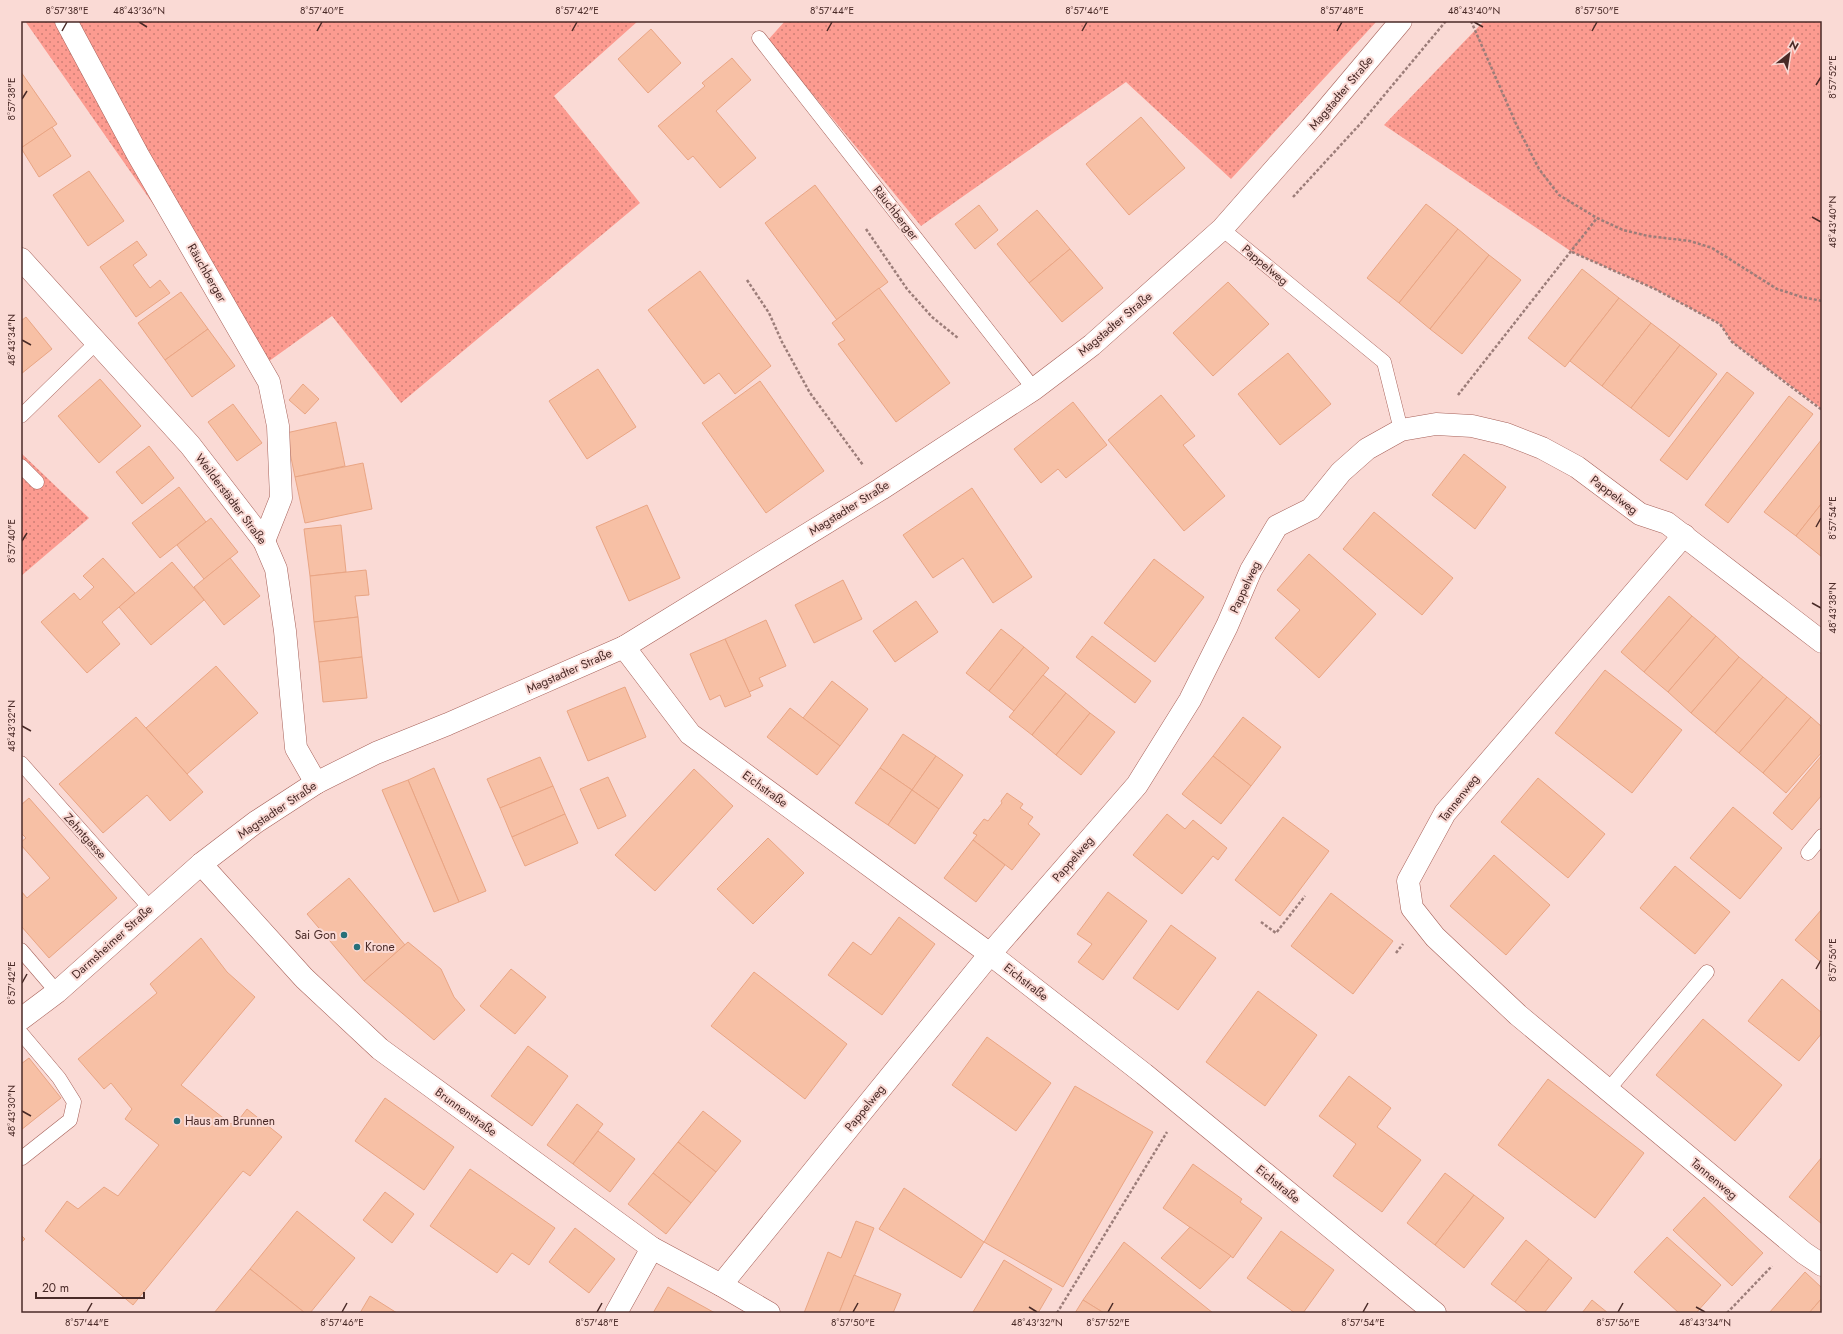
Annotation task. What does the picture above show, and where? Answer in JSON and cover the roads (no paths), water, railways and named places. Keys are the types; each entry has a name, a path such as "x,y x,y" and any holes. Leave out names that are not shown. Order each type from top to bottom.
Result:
{"street":[{"name":"Räuchberger","path":"66,21 138,155 269,382 278,426 281,498 264,541"},
{"name":"Magstadter Straße","path":"201,864 256,822 316,783 376,753 448,724 624,647 881,489 1034,389 1092,344 1222,229 1311,128 1401,21"},
{"name":"Weilderstädter Straße","path":"21,259 190,445 264,541 276,569 286,644 296,748 316,783"},
{"name":"Pappelweg","path":"721,1285 990,954 1137,786 1190,700 1227,626 1251,570 1277,526 1311,509 1341,472 1367,449 1401,430 1436,424 1472,426 1506,434 1542,448 1577,467 1640,514 1667,523 1822,642"},
{"name":"Tannenweg","path":"1684,535 1445,812 1408,881 1412,908 1435,937 1518,1016 1792,1244 1822,1265"},
{"name":"Eichstraße","path":"624,647 690,734 990,954 1183,1106 1435,1313"},
{"name":"Darmsheimer Straße","path":"21,1019 57,992 201,864"},
{"name":"Brunnenstraße","path":"201,864 304,978 380,1049 652,1248 769,1313"},
{"path":"616,1313 652,1248"}],"lane":[{"name":"Räuchberger","path":"759,38 1034,389"},
{"name":"Pappelweg","path":"1222,229 1384,362 1401,430"},
{"path":"21,416 97,342"},
{"path":"21,466 37,482"},
{"name":"Zehntgasse","path":"21,763 150,908"},
{"path":"1808,853 1822,836"},
{"path":"21,950 57,992"},
{"path":"1608,1090 1707,972"},
{"path":"21,1033 59,1078 74,1102 70,1120 22,1158"}],"place":[{"name":"Sai Gon","path":"344,935"},
{"name":"Krone","path":"357,947"},
{"name":"Haus am Brunnen","path":"177,1121"}]}
